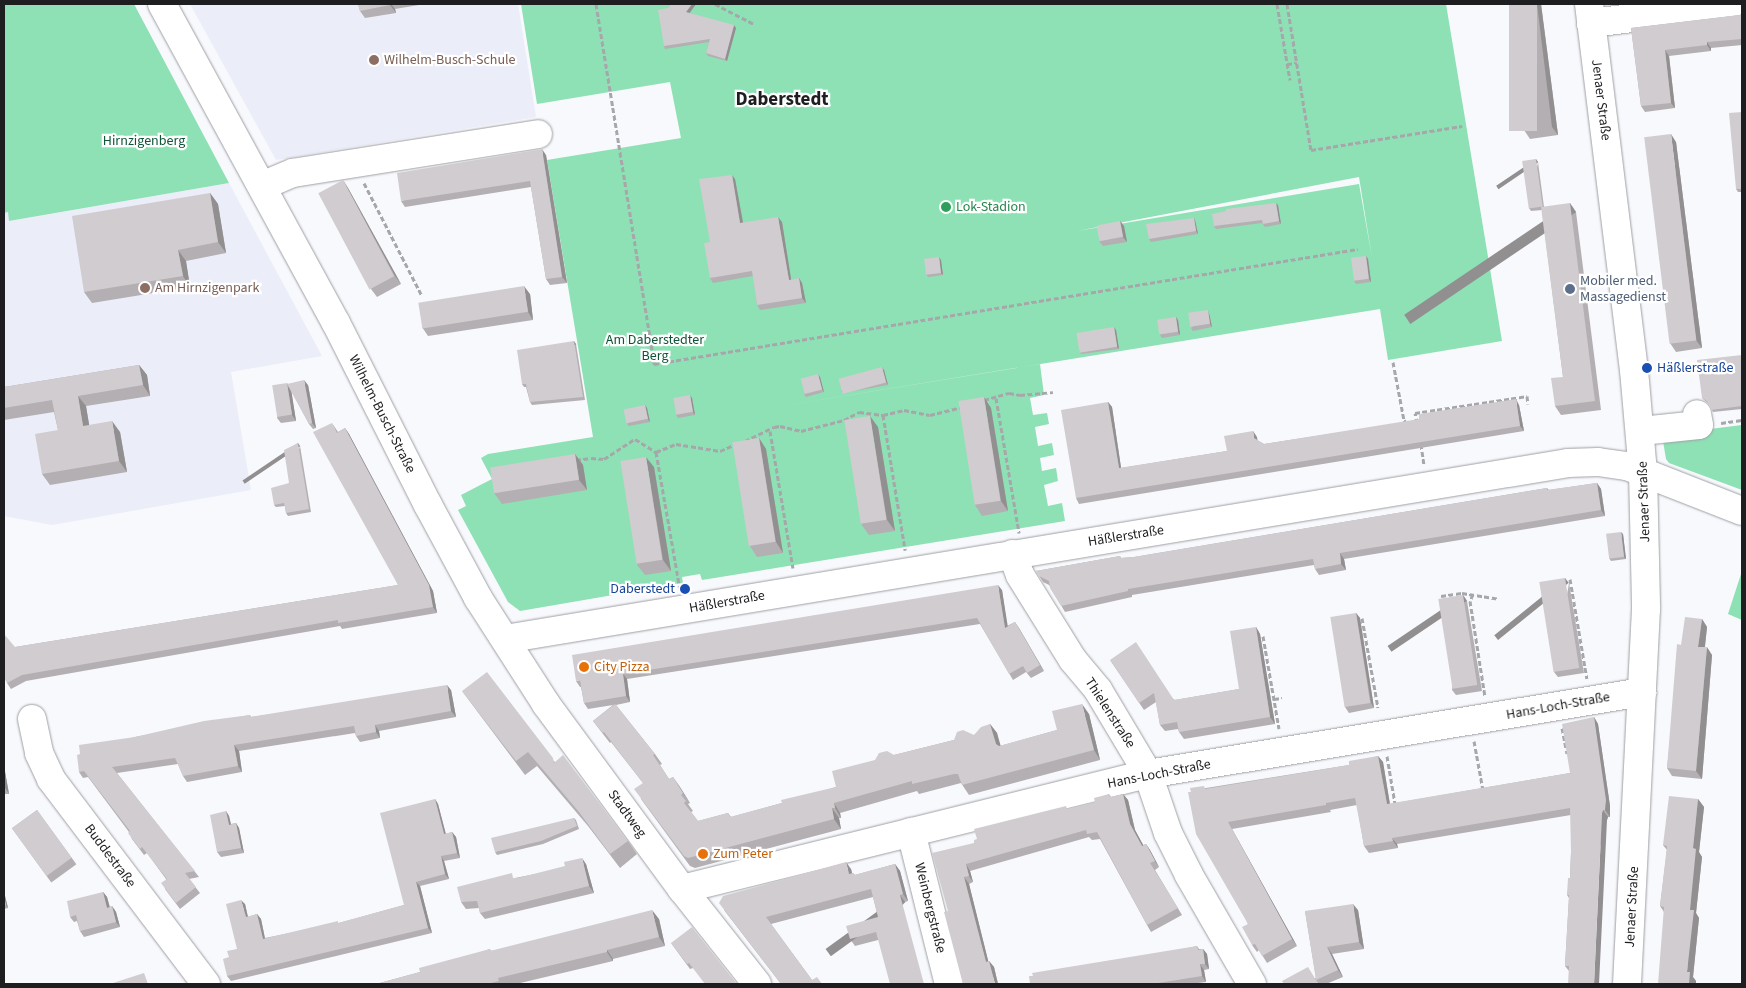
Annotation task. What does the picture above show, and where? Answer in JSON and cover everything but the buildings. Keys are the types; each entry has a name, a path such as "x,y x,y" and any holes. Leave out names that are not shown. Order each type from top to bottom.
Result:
{"street":[{"name":"Wilhelm-Busch-Straße","path":"162,4 336,323 432,514 478,598 505,639"},
{"name":"Jenaer Straße","path":"1628,984 1646,569 1643,472 1641,431 1590,13 1742,5"},
{"path":"262,186 275,178 293,172 538,134"},
{"path":"1641,431 1698,426 1697,414"},
{"name":"Häßlerstraße","path":"505,639 1568,463 1598,462 1627,466 1742,511"},
{"name":"Thielenstraße","path":"1017,553 1020,575 1068,652 1098,690 1148,774 1168,833 1189,875 1252,984"},
{"name":"Stadtweg","path":"505,639 546,704 682,889 757,984"},
{"name":"Hans-Loch-Straße","path":"682,889 1148,774 1642,692"},
{"name":"Buddestraße","path":"32,719 40,753 51,779 206,984"},
{"name":"Weinbergstraße","path":"911,832 948,984"}],"path":[{"path":"596,4 654,364 1358,249"},
{"path":"715,4 754,24"},
{"path":"1277,4 1290,80"},
{"path":"1287,4 1311,150 1462,126"},
{"path":"1287,64 1297,63"},
{"path":"354,162 422,296"},
{"path":"1393,362 1404,420 1408,425 1417,424"},
{"path":"980,401 996,398 1009,392 1020,395 1053,392"},
{"path":"1419,432 1415,413 1527,396 1528,404"},
{"path":"996,398 1017,553"},
{"path":"656,452 676,444 720,451 780,426 801,431 859,412 883,415 904,410 930,415 968,404"},
{"path":"883,415 908,572"},
{"path":"770,431 796,590"},
{"path":"573,461 591,458 604,459 635,439 656,452 684,609"},
{"path":"1420,441 1428,485"},
{"path":"1570,579 1588,688"},
{"path":"1441,596 1462,593 1499,599"},
{"path":"1473,594 1470,601 1486,705"},
{"path":"1362,618 1378,708"},
{"path":"1263,636 1281,738"},
{"path":"1274,699 1282,698"},
{"path":"1562,727 1567,756"},
{"path":"1476,748 1483,790"},
{"path":"1388,760 1396,804 1405,802"},
{"path":"1473,791 1493,788"}],"shaded area":[{"name":"Wilhelm-Busch-Schule","path":"190,4 518,4 536,117 276,160"},
{"name":"Am Hirnzigenpark","path":"229,183 322,356 231,372 251,490 52,525 4,516 4,213 8,212 10,221"}],"green space":[{"name":"Hirnzigenberg","path":"4,4 134,4 229,183 9,221 8,212 4,213"},
{"name":"Am Daberstedter Berg","path":"521,4 1446,4 1502,341 1388,360 1380,309 1040,364 1044,395 1030,398 1033,415 1047,413 1049,424 1035,427 1038,446 1052,443 1054,455 1040,458 1042,471 1056,468 1058,481 1044,485 1048,506 1062,503 1065,521 702,580 700,574 682,577 683,583 520,611 508,602 458,510 466,506 461,495 492,479 481,458 488,454 593,437 547,160 681,138 670,82 537,104","holes":["1359,177 1372,258 1359,184 1077,231"]},
{"path":"1742,425 1742,490 1669,463 1666,459 1662,435"},
{"path":"1742,571 1742,620 1728,614"}],"place":[{"name":"Wilhelm-Busch-Schule","path":"374,60"},
{"name":"Lok-Stadion","path":"946,207"},
{"name":"Am Hirnzigenpark","path":"145,288"},
{"name":"Mobiler med. Massagedienst","path":"1570,289"},
{"name":"Häßlerstraße","path":"1647,368"},
{"name":"Daberstedt","path":"685,589"},
{"name":"City Pizza","path":"584,667"},
{"name":"Zum Peter","path":"703,854"}],"district":[{"name":"Daberstedt","path":"782,100"}]}
